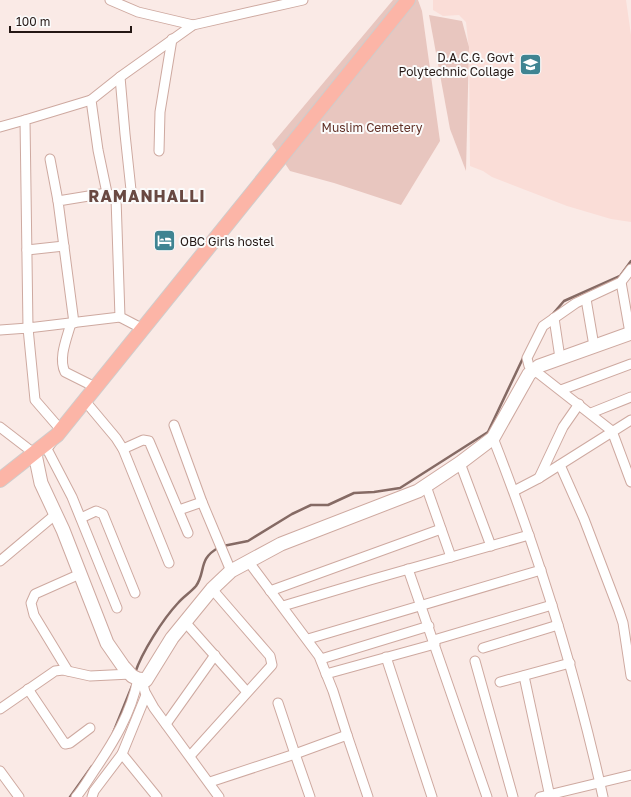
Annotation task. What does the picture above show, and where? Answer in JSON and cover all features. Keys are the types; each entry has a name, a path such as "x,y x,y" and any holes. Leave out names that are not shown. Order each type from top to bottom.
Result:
{"main road":[{"path":"0,480 35,454 59,433 408,0"}],"street":[{"path":"110,0 138,12 193,25"},
{"path":"0,127 91,100 120,77 193,25 303,0"},
{"path":"159,151 160,112 172,39"},
{"path":"58,201 107,193 116,198 128,195 132,190 120,77"},
{"path":"91,100 98,150 107,193"},
{"path":"25,120 28,328 35,400 59,433 47,449 81,518 117,608"},
{"path":"50,159 58,201 72,323 63,354 62,368 65,372 94,388 85,401 116,438 123,449 168,563"},
{"path":"116,198 120,317"},
{"path":"27,250 64,246"},
{"path":"631,269 621,282 586,299 543,326 527,358 529,366 591,413 612,431 631,482"},
{"path":"0,709 55,671 68,671 90,676 136,678 149,677 172,638 212,589 231,571 281,544 418,491 460,463 493,438 529,374 534,370 560,358 631,333 621,282"},
{"path":"586,299 594,346"},
{"path":"0,330 120,317 143,329"},
{"path":"554,318 560,358"},
{"path":"561,390 631,364"},
{"path":"591,413 631,397"},
{"path":"539,478 564,427 579,404"},
{"path":"514,491 539,478 631,420"},
{"path":"174,425 202,502 231,571"},
{"path":"0,427 35,454 42,483 56,514 107,643 123,666 136,678 166,724 210,782 219,797"},
{"path":"493,438 514,491 541,570 570,663 585,716 604,797"},
{"path":"123,449 143,440 148,441 179,510 188,534"},
{"path":"460,463 491,546"},
{"path":"560,465 584,519 619,611 623,623 631,676"},
{"path":"426,486 451,557"},
{"path":"179,510 202,502"},
{"path":"81,518 96,511 103,514 135,593"},
{"path":"0,561 56,514"},
{"path":"270,591 441,529"},
{"path":"283,606 529,535"},
{"path":"248,561 308,639 321,659 368,797"},
{"path":"408,569 487,797"},
{"path":"308,639 541,570"},
{"path":"68,671 34,615 31,603 35,594 80,574"},
{"path":"190,756 247,692 271,668 270,656 212,589"},
{"path":"326,674 386,658 552,605"},
{"path":"186,622 247,692"},
{"path":"483,648 558,625"},
{"path":"321,659 429,626"},
{"path":"166,724 215,655"},
{"path":"386,658 432,797"},
{"path":"475,662 513,797"},
{"path":"500,682 570,663"},
{"path":"524,676 550,796"},
{"path":"76,797 105,755 124,721 136,692 136,678"},
{"path":"28,689 65,744 70,744 90,728"},
{"path":"92,797 94,791 122,754 146,695"},
{"path":"278,704 310,797"},
{"path":"210,782 347,735"},
{"path":"122,754 157,797"},
{"path":"0,771 19,797"},
{"path":"540,797 550,796 631,775"}],"shaded area":[{"path":"433,0 626,0 631,35 631,222 611,219 567,206 492,177 483,171 470,166 469,51 466,22 459,15 443,16 433,10"}],"green space":[{"name":"Muslim Cemetery","path":"393,0 418,0 422,11 440,141 401,205 334,183 290,171 272,144"},
{"path":"429,15 462,21 469,47 466,171 450,129"}],"waterway":[{"path":"551,316 564,301 620,276 631,261"},
{"path":"223,546 248,541 292,514 311,505 328,505 354,493 400,488 488,432 523,358"},
{"path":"135,673 143,655 160,627 178,603 196,586 201,576 205,561 212,552 218,548"},
{"path":"113,733 132,686"},
{"path":"70,797 92,766"}],"place":[{"name":"D.A.C.G. Govt Polytechnic Collage","path":"530,64"},
{"name":"OBC Girls hostel","path":"165,241"}],"district":[{"name":"RAMANHALLI","path":"147,196"}]}
